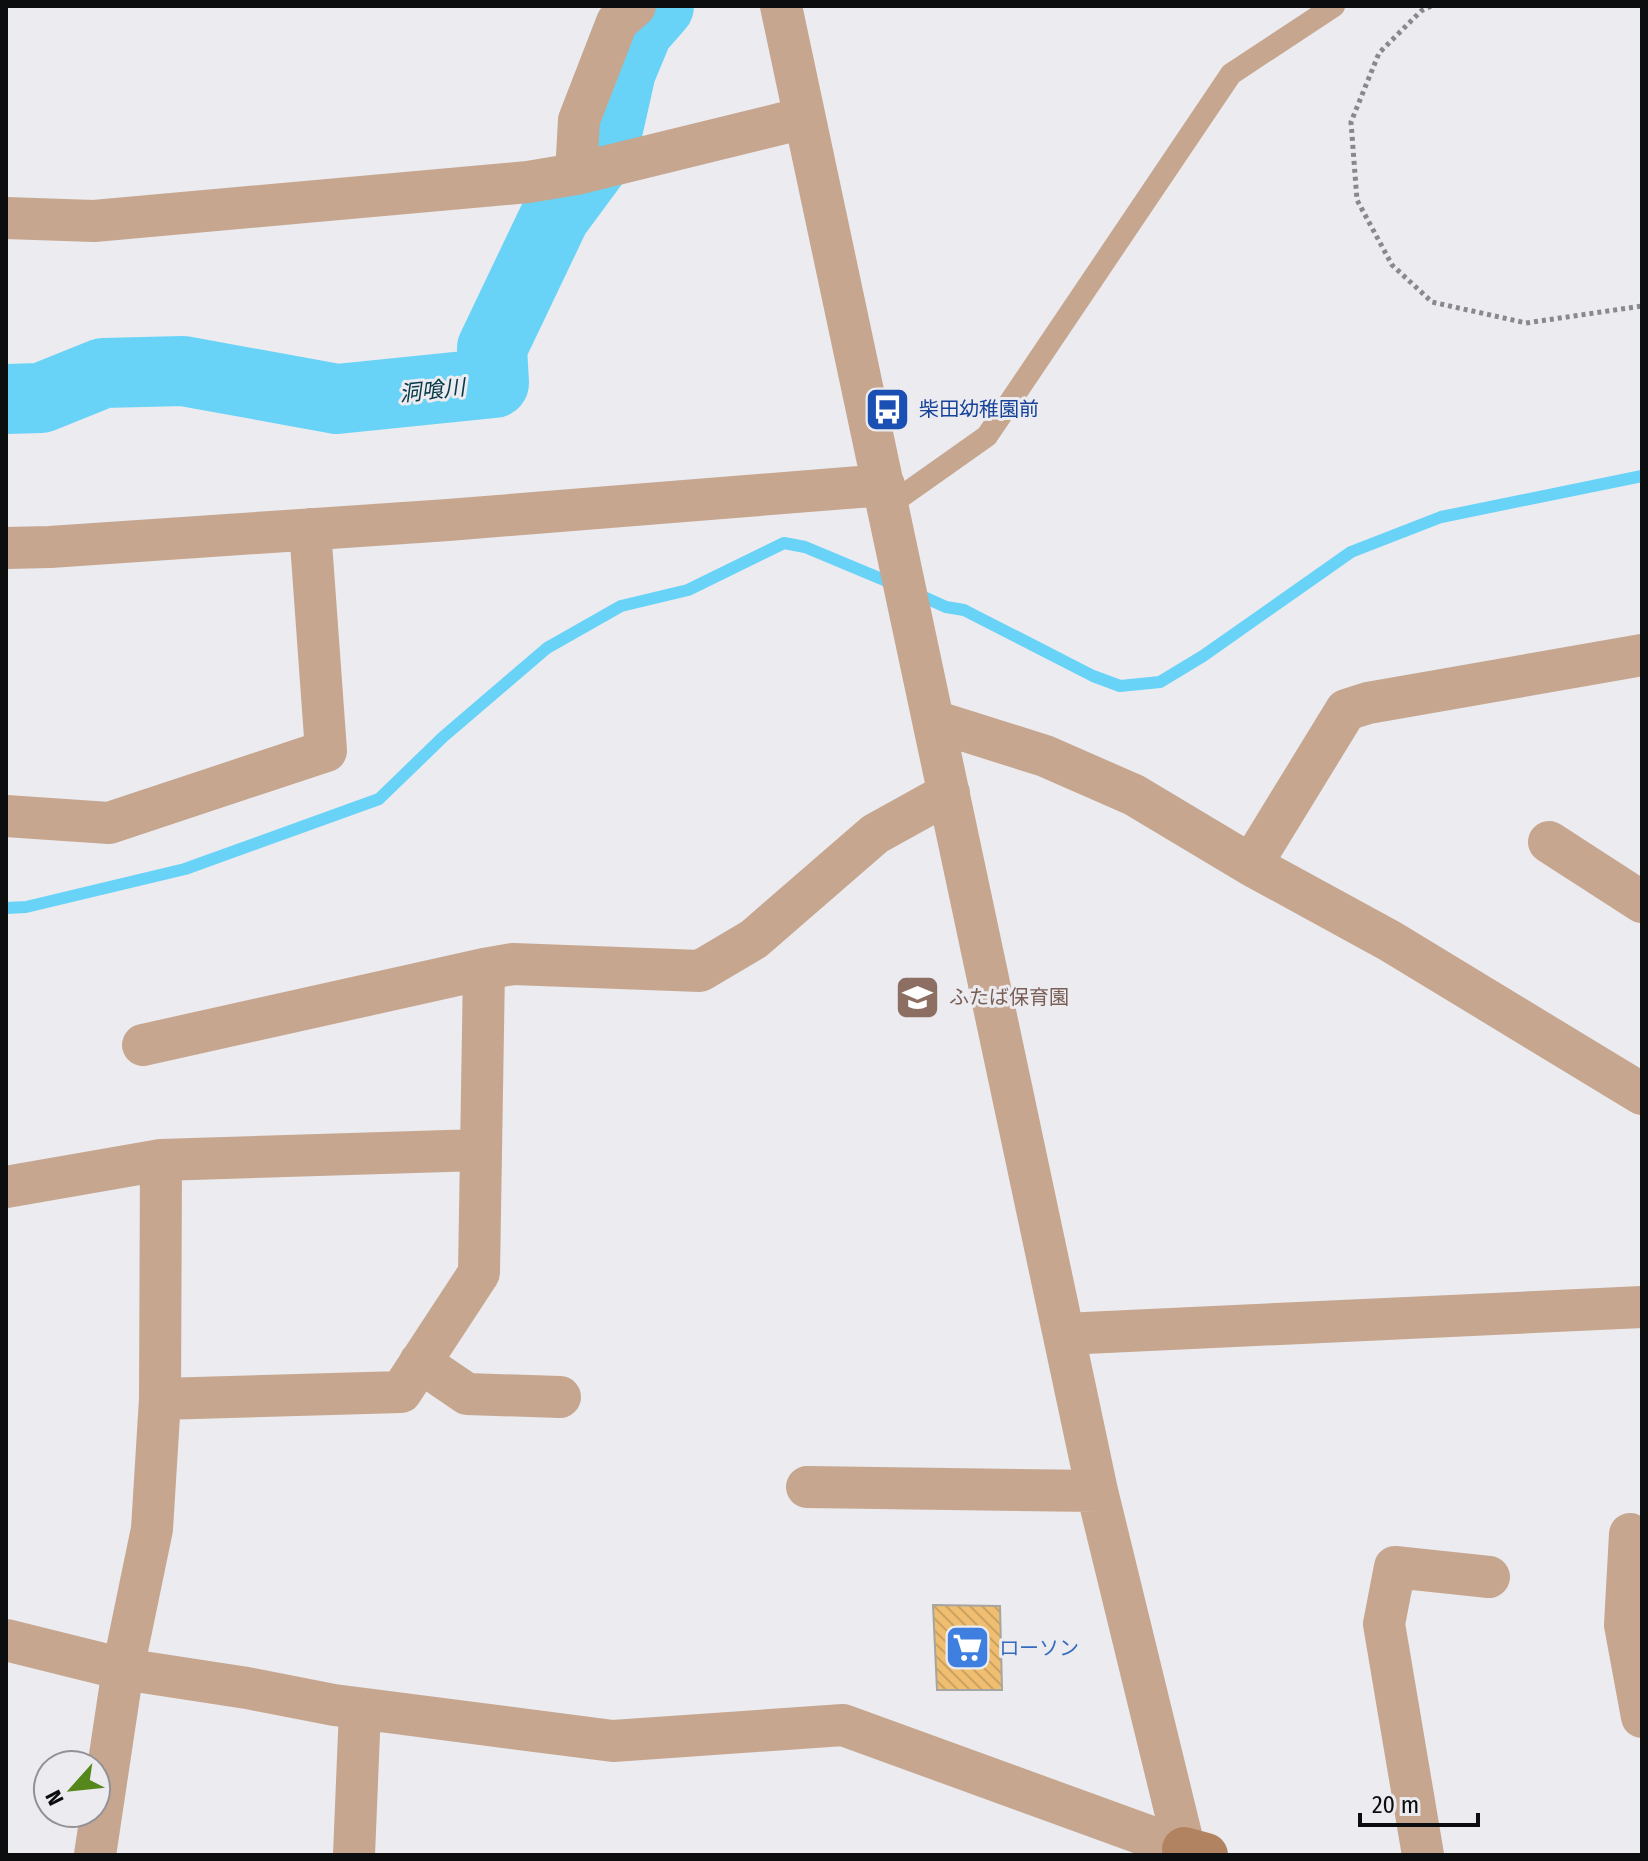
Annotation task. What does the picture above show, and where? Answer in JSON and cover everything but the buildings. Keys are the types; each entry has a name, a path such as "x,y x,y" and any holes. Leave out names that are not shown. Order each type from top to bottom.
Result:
{"street":[{"path":"576,174 579,120 617,22 635,6"},
{"path":"781,6 1097,1491 1192,1853"},
{"path":"6,218 94,221 528,182 576,174 804,118"},
{"path":"6,548 886,495"},
{"path":"6,816 109,823 326,751 310,529"},
{"path":"1251,865 1346,710 1368,703 1642,655"},
{"path":"934,721 1045,756 1134,795 1251,865 1390,941 1642,1094"},
{"path":"143,1045 513,964 700,971 754,939 875,834 949,793"},
{"path":"1549,842 1642,902"},
{"path":"160,1399 401,1392 479,1273 484,969"},
{"path":"6,1187 161,1160 479,1150"},
{"path":"95,1855 123,1669 152,1529 160,1399 161,1160"},
{"path":"1064,1334 1642,1307"},
{"path":"420,1362 467,1394 560,1397"},
{"path":"807,1487 1097,1491"},
{"path":"1630,1534 1625,1625 1642,1717"},
{"path":"1423,1855 1384,1624 1395,1567 1489,1577"},
{"path":"6,1640 123,1669 360,1709 613,1741 843,1725 1192,1853"},
{"path":"354,1855 360,1709"}],"lane":[{"path":"886,495 987,436 1231,74 1334,6"}],"path":[{"path":"1431,6 1421,11 1379,53 1351,122 1357,200 1392,265 1432,302 1526,323 1642,306"}],"waterway":[{"name":"洞喰川","path":"6,399 41,398 103,373 183,371 337,399 494,383 492,348 555,216 603,151 621,71 638,30 659,6"},
{"path":"917,594 946,607 964,610 1093,676 1120,686 1160,682 1203,656 1351,552 1441,517 1642,476"},
{"path":"6,908 26,907 185,869 379,799 443,737 547,648 621,606 688,590 784,543 805,547 896,585"}],"place":[{"name":"柴田幼稚園前","path":"888,409"},
{"name":"ふたば保育園","path":"918,997"},
{"name":"ローソン","path":"968,1648"}]}
